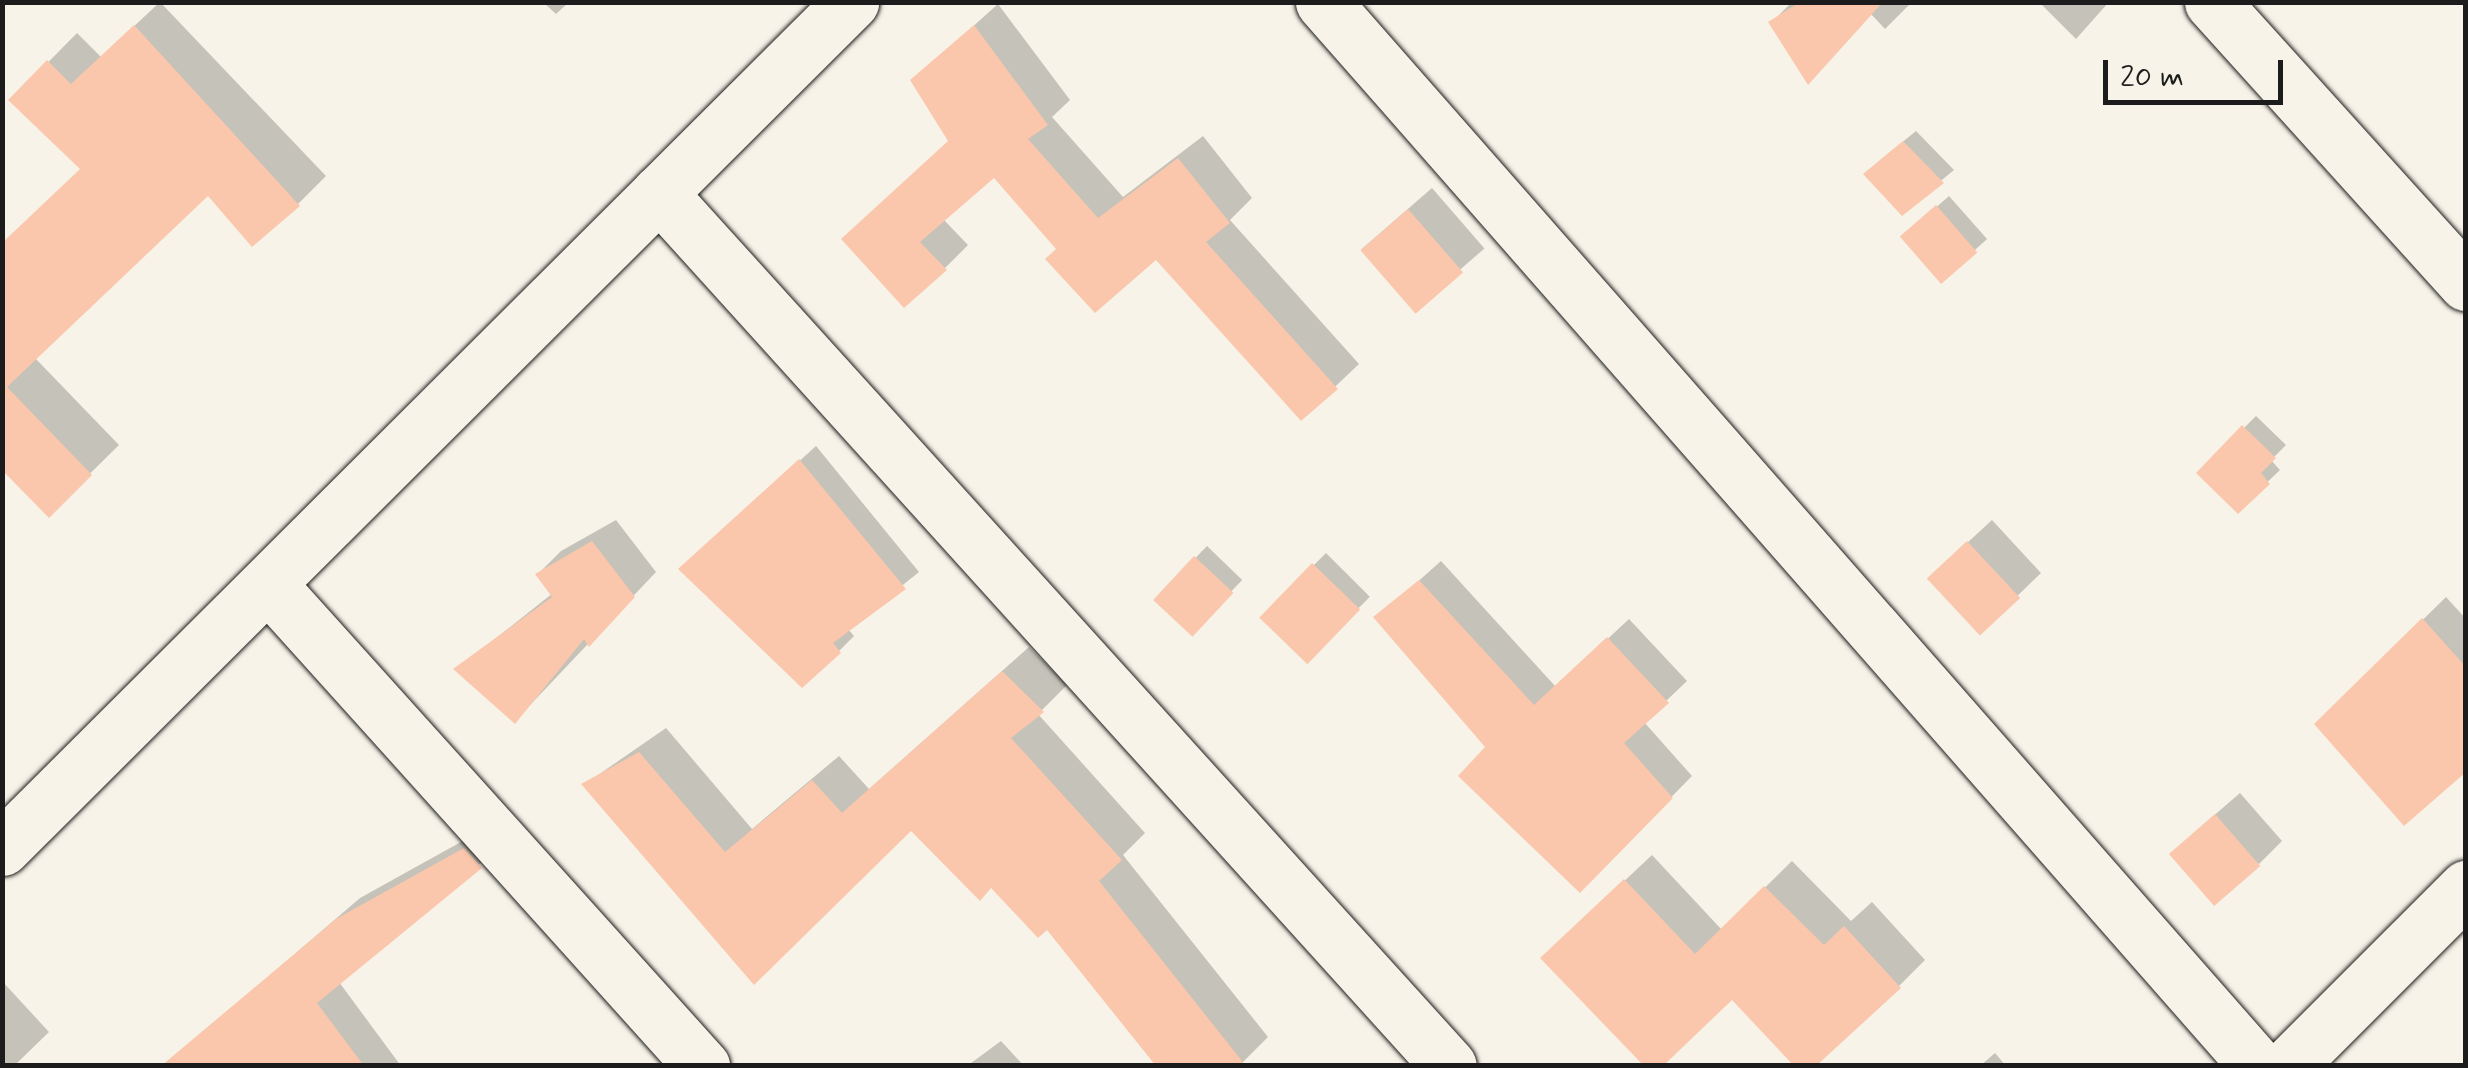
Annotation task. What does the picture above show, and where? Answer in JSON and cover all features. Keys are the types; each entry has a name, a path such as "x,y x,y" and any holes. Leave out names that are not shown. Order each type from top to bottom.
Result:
{"street":[{"path":"2,848 851,2"},
{"path":"1323,2 2257,1066"},
{"path":"2212,2 2466,283"},
{"path":"659,194 1449,1066"},
{"path":"268,584 702,1066"},
{"path":"2288,1066 2466,888"}],"building":[{"path":"1800,2 1883,2 1808,85 1768,22"},
{"path":"134,25 300,206 252,247 208,196 7,387 92,475 49,518 2,470 2,243 80,169 8,100 47,60 71,84"},
{"path":"974,25 1048,125 1028,139 1098,218 1178,158 1230,223 1206,242 1338,389 1301,421 1156,260 1095,313 1045,259 1056,249 994,178 920,242 947,270 904,308 841,239 948,141 910,80"},
{"path":"1903,141 1944,183 1902,216 1863,174"},
{"path":"1936,205 1977,253 1941,284 1900,236"},
{"path":"1408,209 1463,272 1416,314 1360,250"},
{"path":"2242,425 2276,458 2261,473 2270,484 2238,514 2196,473"},
{"path":"799,459 906,589 833,643 841,653 802,688 678,569"},
{"path":"592,541 635,597 589,647 584,639 515,724 453,669 552,597 535,574"},
{"path":"1967,541 2020,598 1980,636 1927,579"},
{"path":"1194,556 1233,593 1193,637 1153,600"},
{"path":"1312,563 1360,610 1307,664 1259,618"},
{"path":"1419,580 1534,705 1607,637 1669,703 1624,743 1673,798 1580,893 1458,776 1485,747 1373,617"},
{"path":"2422,618 2466,667 2466,772 2404,826 2314,724"},
{"path":"1002,671 1044,712 1011,738 1122,860 1099,881 1246,1066 1156,1066 1047,930 1038,938 991,888 980,901 911,831 754,985 581,784 639,752 725,852 812,780 842,813"},
{"path":"2215,814 2260,866 2214,906 2169,854"},
{"path":"464,848 482,868 317,1003 364,1066 161,1066 336,919"},
{"path":"1624,879 1695,954 1764,886 1824,945 1844,926 1901,988 1816,1066 1794,1066 1732,1000 1663,1066 1644,1066 1540,958"}]}
